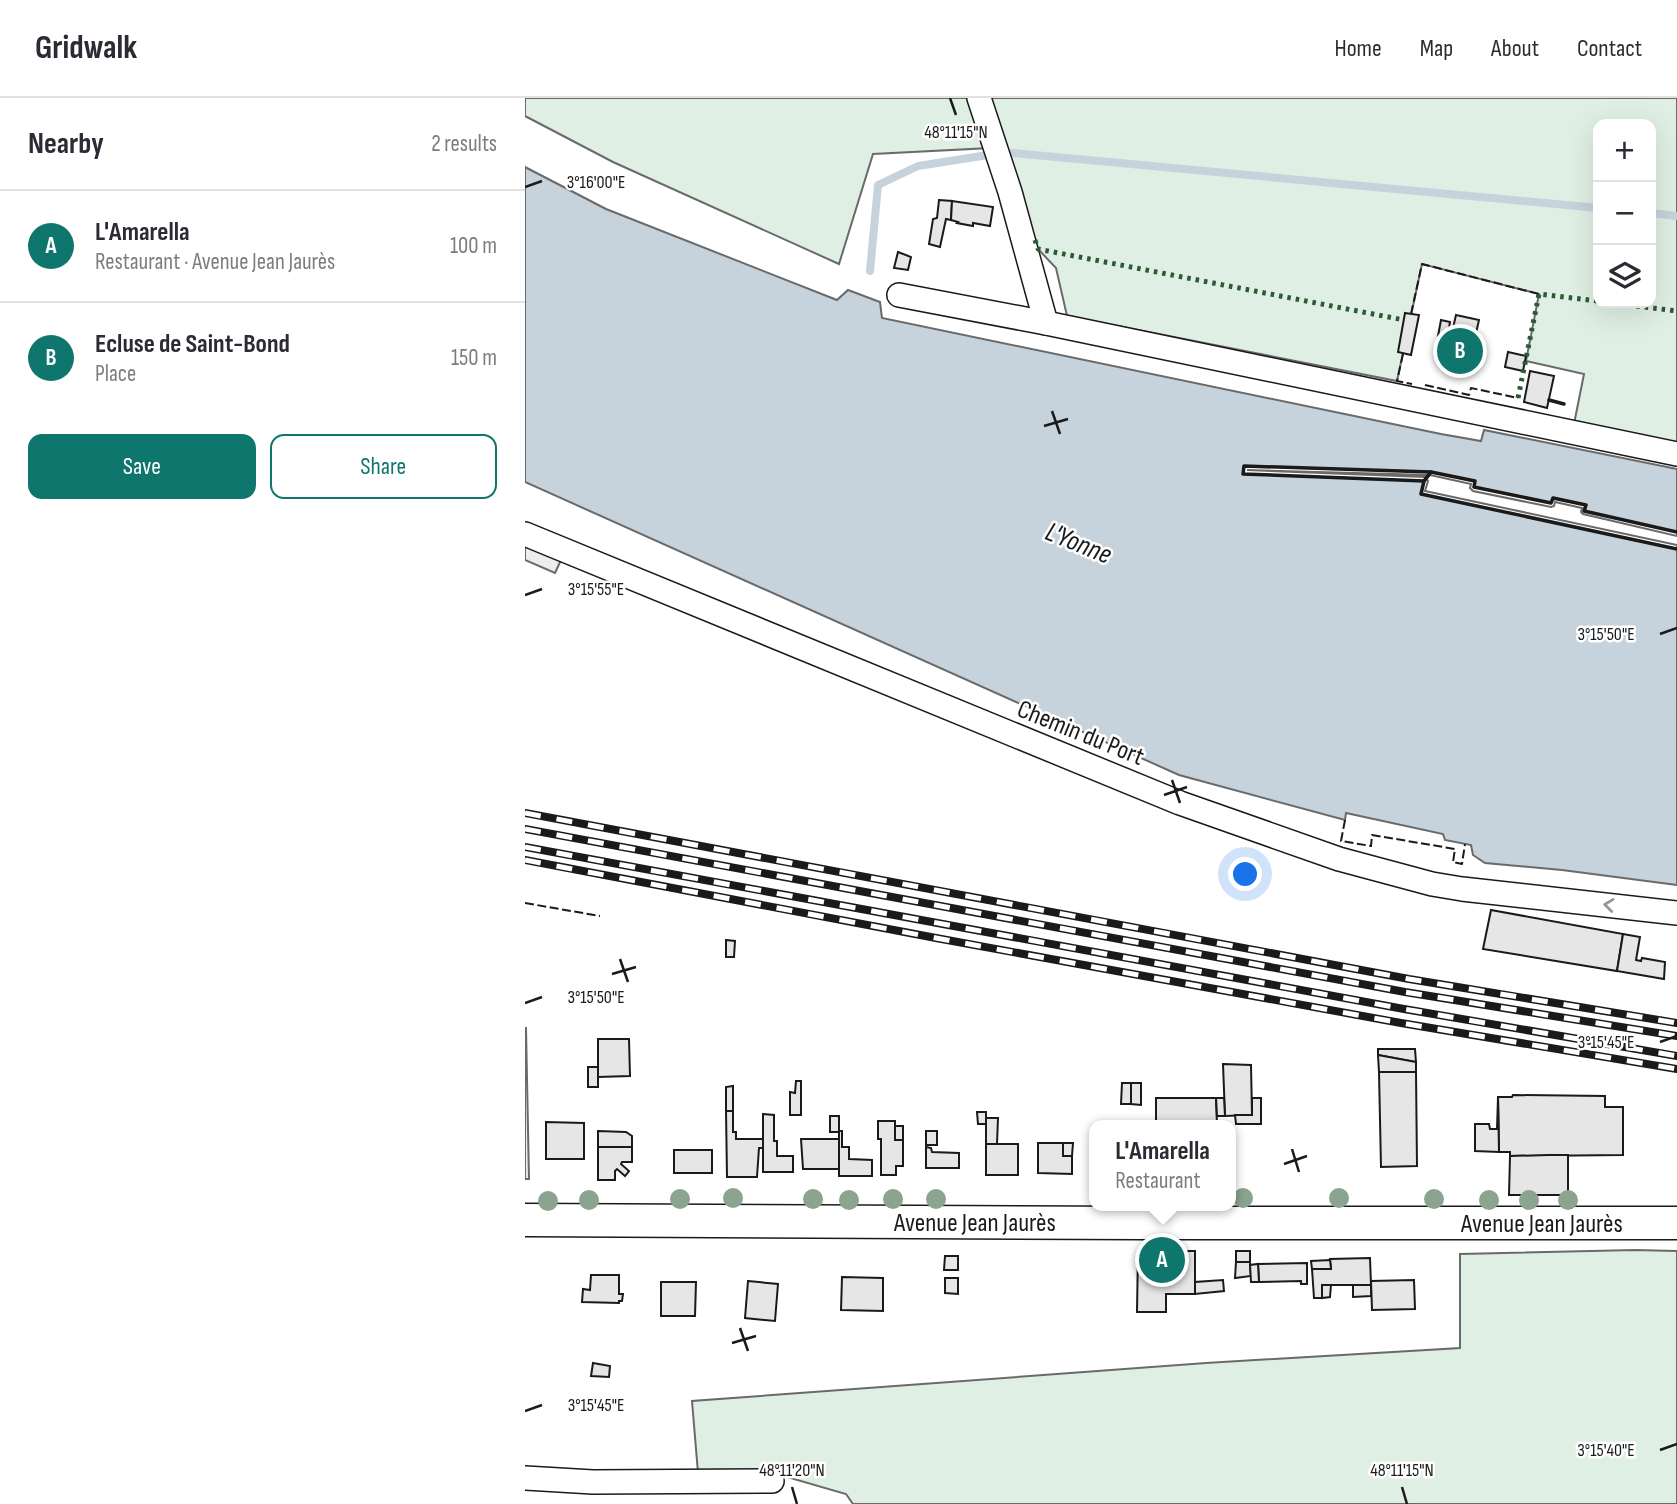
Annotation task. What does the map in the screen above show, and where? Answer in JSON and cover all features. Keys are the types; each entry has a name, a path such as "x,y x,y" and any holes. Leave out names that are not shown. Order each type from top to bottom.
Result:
{"main road":[{"name":"Avenue Jean Jaurès","path":"525,1220 1677,1223"}],"street":[{"path":"979,98 1010,192 1046,323"},
{"path":"899,295 1677,454"},
{"name":"Chemin du Port","path":"525,534 1180,803 1339,859 1432,884 1677,914"},
{"path":"525,1478 593,1482 772,1481"}],"green space":[{"path":"525,98 970,98 990,148 873,154 839,264 613,162 525,116"},
{"path":"990,98 1677,98 1677,445 1574,424 1584,374 1526,361 1539,294 1422,264 1397,381 1067,316 1056,268 1038,249"},
{"path":"1677,1251 1677,1504 853,1504 846,1494 763,1470 698,1473 692,1401 1206,1363 1460,1348 1460,1254"}],"shaded area":[{"path":"525,546 561,560 555,573 525,560"},
{"path":"526,1028 529,1179 525,1179"}],"water":[{"name":"L'Yonne","path":"525,167 606,209 837,300 848,290 880,302 882,318 1441,434 1481,441 1484,430 1677,469 1677,532 1584,511 1586,506 1553,499 1551,503 1474,487 1474,481 1431,472 1245,466 1244,474 1424,481 1422,494 1677,549 1677,885 1485,863 1473,855 1471,845 1445,840 1443,834 1346,813 1345,820 1179,775 525,482"}],"pier":[{"path":"1244,466 1431,472 1475,481 1474,487 1551,503 1553,498 1586,505 1585,511 1677,532 1677,536 1583,514 1582,508 1555,502 1551,507 1473,491 1471,484 1430,475 1247,470 1425,477 1428,481 1425,491 1677,545 1677,549 1421,494 1424,481 1243,474"}],"building":[{"path":"939,200 952,201 951,220 946,219 940,247 929,244"},
{"path":"952,201 993,207 990,226 973,223 973,226 951,220"},
{"path":"898,252 911,257 908,270 894,268"},
{"path":"1405,313 1419,315 1411,355 1398,352"},
{"path":"1456,315 1479,320 1476,333 1453,328"},
{"path":"1441,320 1450,322 1448,334 1483,340 1478,369 1437,362 1442,337 1438,336"},
{"path":"1508,352 1526,356 1523,371 1505,367"},
{"path":"1530,371 1554,376 1547,408 1524,402"},
{"path":"1491,910 1623,934 1617,971 1483,949"},
{"path":"1623,934 1640,937 1636,960 1641,961 1642,958 1665,962 1664,979 1617,971"},
{"path":"726,940 735,941 734,957 726,957"},
{"path":"598,1039 629,1039 630,1076 598,1077"},
{"path":"1378,1049 1415,1049 1416,1062 1378,1055"},
{"path":"1378,1055 1416,1062 1416,1072 1379,1072"},
{"path":"1223,1064 1251,1065 1252,1115 1225,1116"},
{"path":"588,1067 598,1067 598,1087 588,1087"},
{"path":"1379,1072 1416,1072 1417,1166 1381,1167"},
{"path":"796,1081 801,1081 801,1115 790,1115 790,1092 795,1093"},
{"path":"1122,1083 1131,1083 1131,1104 1121,1104"},
{"path":"1131,1083 1141,1083 1141,1105 1131,1104"},
{"path":"733,1086 733,1111 726,1111 726,1087"},
{"path":"1605,1096 1605,1107 1623,1107 1623,1155 1510,1156 1510,1152 1499,1152 1498,1097"},
{"path":"1498,1097 1499,1152 1475,1151 1475,1124 1489,1124 1490,1129 1497,1129"},
{"path":"1156,1098 1216,1098 1217,1120 1156,1120"},
{"path":"1216,1098 1224,1098 1225,1116 1217,1116"},
{"path":"1252,1098 1261,1098 1261,1124 1236,1124 1235,1115 1252,1115"},
{"path":"726,1111 733,1111 733,1132 736,1132 736,1139 763,1139 763,1148 759,1148 757,1177 727,1177"},
{"path":"977,1112 986,1112 986,1124 978,1124"},
{"path":"763,1114 774,1115 777,1156 793,1156 793,1172 763,1172"},
{"path":"830,1116 839,1116 839,1132 830,1132"},
{"path":"986,1118 998,1118 997,1144 986,1144"},
{"path":"878,1121 895,1121 895,1140 903,1140 903,1166 896,1166 896,1175 881,1175"},
{"path":"546,1122 584,1123 584,1159 546,1159"},
{"path":"895,1126 903,1126 903,1140 895,1140"},
{"path":"598,1131 626,1132 632,1136 632,1147 598,1147"},
{"path":"839,1131 842,1131 842,1147 849,1147 849,1159 872,1160 872,1176 839,1176"},
{"path":"926,1131 937,1131 937,1145 926,1145"},
{"path":"801,1139 839,1139 839,1169 803,1169"},
{"path":"1038,1143 1063,1143 1063,1156 1072,1156 1072,1174 1038,1173"},
{"path":"1063,1143 1073,1143 1072,1156 1063,1156"},
{"path":"986,1144 1018,1144 1018,1175 986,1175"},
{"path":"598,1147 632,1147 632,1162 621,1164 629,1171 625,1176 617,1169 615,1180 598,1180"},
{"path":"926,1147 931,1148 932,1152 959,1153 959,1168 926,1168"},
{"path":"674,1150 712,1150 712,1173 674,1173"},
{"path":"1568,1155 1568,1195 1509,1195 1510,1156"},
{"path":"1138,1251 1195,1251 1195,1294 1166,1294 1166,1312 1137,1312"},
{"path":"1236,1251 1250,1251 1250,1262 1236,1262"},
{"path":"945,1256 958,1256 958,1270 944,1270"},
{"path":"1370,1258 1371,1285 1322,1285 1322,1298 1314,1298 1312,1269 1331,1269 1330,1259"},
{"path":"1330,1260 1331,1269 1312,1269 1311,1261"},
{"path":"1236,1262 1250,1262 1251,1276 1235,1278"},
{"path":"1307,1263 1307,1284 1301,1284 1301,1281 1259,1282 1258,1264"},
{"path":"1258,1264 1259,1282 1251,1282 1250,1265"},
{"path":"591,1275 619,1275 619,1294 623,1294 622,1301 582,1302 583,1289 590,1290"},
{"path":"842,1277 883,1278 883,1311 841,1310"},
{"path":"945,1278 958,1278 958,1294 945,1293"},
{"path":"1223,1280 1224,1291 1195,1294 1195,1282"},
{"path":"1414,1280 1415,1309 1372,1310 1371,1281"},
{"path":"748,1281 778,1284 775,1321 745,1318"},
{"path":"661,1282 696,1282 695,1316 661,1316"},
{"path":"1322,1285 1331,1285 1330,1297 1322,1298"},
{"path":"1353,1285 1371,1285 1371,1296 1353,1297"},
{"path":"593,1363 610,1366 609,1377 591,1376"}],"waterway":[{"path":"1013,153 1593,208"},
{"path":"870,271 878,185 918,166 988,155"},
{"path":"1656,214 1677,216"}],"railway":[{"path":"525,813 1409,979 1677,1023"},
{"path":"525,829 1405,992 1677,1036"},
{"path":"525,847 1404,1009 1677,1056"},
{"path":"525,860 1401,1023 1677,1069"}],"hedge":[{"path":"1035,240 1038,249 1404,320"},
{"path":"1518,398 1539,294 1593,300"},
{"path":"1652,308 1677,311"}],"fence":[{"path":"1411,314 1422,264 1539,294"},
{"path":"1403,354 1397,381 1412,384"},
{"path":"1425,385 1469,395 1471,388 1518,398"},
{"path":"1345,820 1341,841 1371,846 1372,835 1455,849 1453,862 1462,864 1465,844"},
{"path":"525,903 600,916"}],"wall":[{"path":"1549,400 1564,404"},
{"path":"1244,466 1431,472 1424,481 1243,474 1244,466"},
{"path":"1677,532 1584,511 1586,505 1553,498 1551,503 1474,487 1475,481 1431,472 1424,481 1421,494 1677,549"}],"place":[{"name":"Ecluse de Saint-Bond","path":"1460,351"},
{"name":"L'Amarella","path":"1162,1260"}]}
